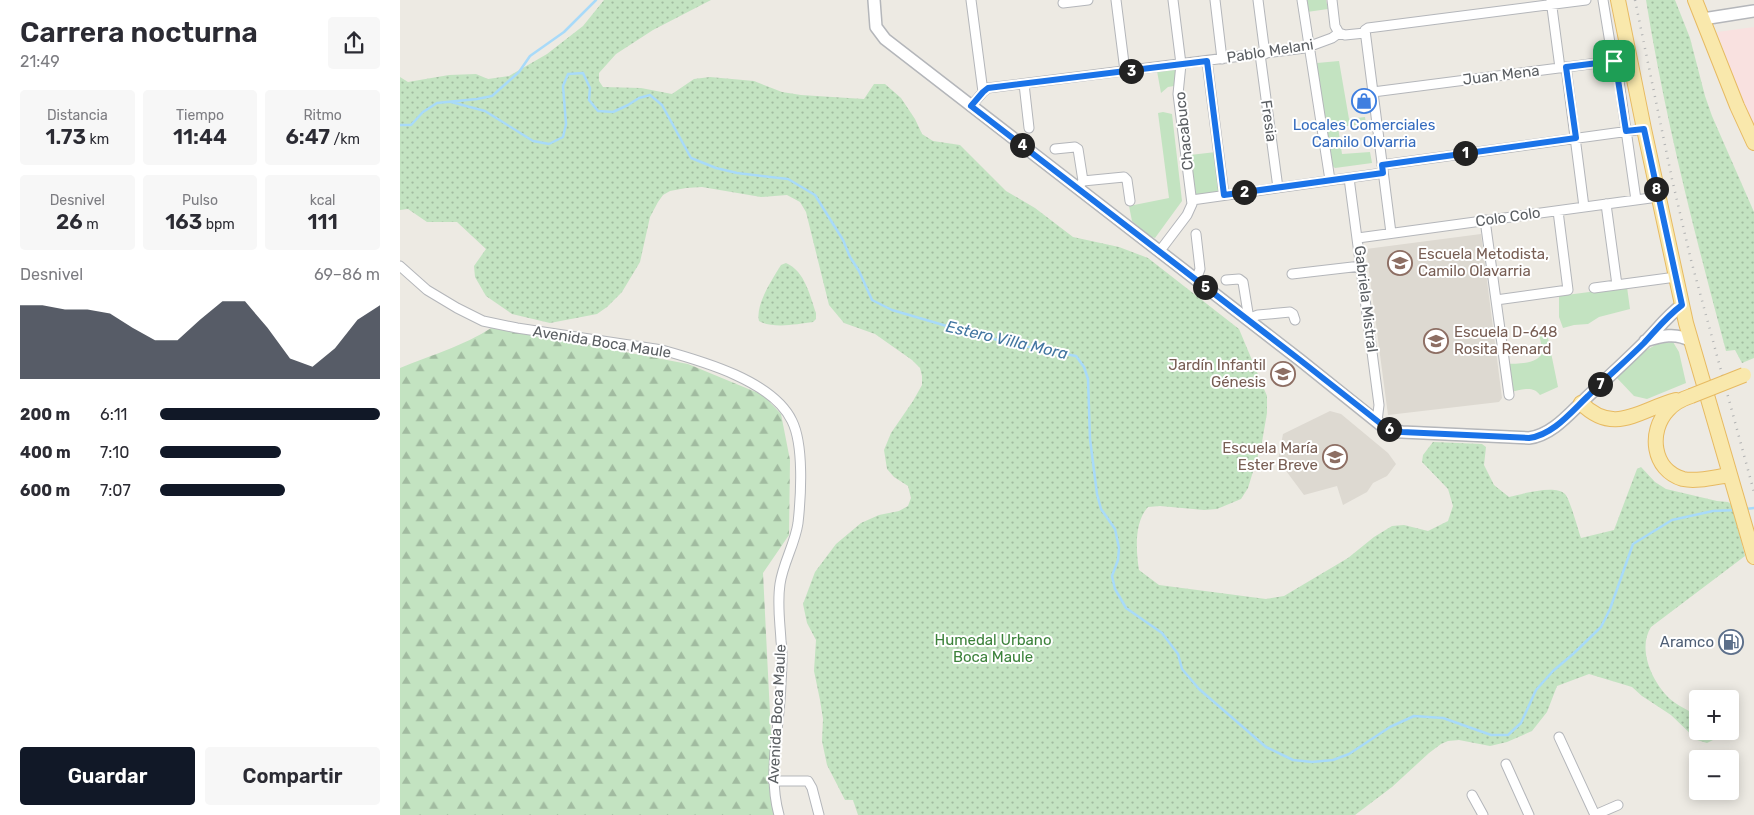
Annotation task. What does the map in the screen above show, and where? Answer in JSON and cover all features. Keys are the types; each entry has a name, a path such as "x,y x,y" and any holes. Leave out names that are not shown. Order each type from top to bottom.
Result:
{"main road":[{"path":"1618,0 1658,197 1690,341 1754,557"},
{"path":"1695,0 1733,97 1754,143"},
{"path":"1581,403 1595,415 1604,419 1615,420 1687,397 1749,373"},
{"path":"1687,397 1669,408 1658,424 1655,442 1660,460 1672,474 1684,479 1693,480 1729,475"}],"street":[{"path":"874,0 875,22 882,37 971,106 1081,185 1160,252 1385,427 1402,432 1529,438 1541,436 1551,430 1581,403 1672,312 1682,305"},
{"path":"971,0 983,92 971,106"},
{"path":"1063,3 1088,0"},
{"path":"1116,0 1125,71"},
{"name":"Chacabuco","path":"1173,0 1181,64 1178,94 1192,200"},
{"path":"1215,0 1222,59"},
{"name":"Fresia","path":"1258,0 1262,54 1278,188"},
{"path":"1302,0 1330,180"},
{"path":"1332,0 1335,26 1339,33"},
{"name":"Pablo Melani","path":"983,92 988,88 1310,47 1339,33 1365,31 1368,28 1551,2 1586,0"},
{"path":"1603,0 1616,67 1636,200"},
{"path":"1551,2 1576,138 1584,207"},
{"path":"1703,19 1754,11"},
{"path":"1365,31 1391,233"},
{"name":"Juan Mena","path":"1373,92 1629,59"},
{"path":"1207,61 1224,195"},
{"path":"1024,84 1030,128"},
{"path":"1160,252 1190,211 1192,200 1349,178 1382,169 1644,129"},
{"path":"1054,149 1077,148 1081,185"},
{"path":"1081,185 1126,178 1130,201"},
{"name":"Gabriela Mistral","path":"1349,178 1379,405 1377,421"},
{"name":"Colo Colo","path":"1358,238 1658,197"},
{"path":"1606,204 1617,285"},
{"path":"1496,300 1568,290 1558,211"},
{"path":"1485,220 1509,395"},
{"path":"1196,234 1200,269 1196,280"},
{"name":"Avenida Boca Maule","path":"400,266 427,290 483,321 662,350 708,364 754,384 783,407 792,420 799,444 800,473 798,522 794,542 782,574 779,594 782,643 781,683 773,781 779,815"},
{"path":"1292,274 1361,266"},
{"path":"1594,288 1676,277"},
{"path":"1226,280 1239,279 1243,282 1248,313 1247,319"},
{"path":"1247,319 1258,315 1290,312 1295,320"},
{"path":"1645,341 1671,336 1681,336 1690,341"},
{"path":"1559,737 1595,815 1618,805"},
{"path":"1506,764 1528,815"},
{"path":"773,781 808,781 812,788 819,815"},
{"path":"1472,795 1483,815"}],"shaded area":[{"path":"1754,27 1754,125 1743,104 1717,32"},
{"name":"Escuela D-648 Rosita Renard","path":"1481,234 1502,398 1499,402 1388,415 1366,249"},
{"name":"Escuela María Ester Breve","path":"1330,411 1341,414 1388,453 1396,464 1387,476 1373,483 1367,492 1343,505 1337,486 1304,495 1278,460 1283,434"}],"green space":[{"name":"Humedal Urbano Boca Maule","path":"604,0 711,0 653,30 616,54 599,73 599,81 603,87 641,88 672,94 694,79 710,77 754,81 782,92 801,95 864,99 874,84 885,84 901,98 915,119 922,134 933,141 960,145 1006,191 1035,208 1073,237 1119,247 1148,258 1239,329 1267,396 1267,413 1262,442 1248,488 1241,499 1217,509 1148,507 1143,513 1138,529 1137,554 1139,570 1159,585 1266,599 1284,596 1348,558 1374,537 1392,526 1404,525 1428,531 1448,521 1453,506 1448,489 1422,462 1423,455 1433,442 1482,444 1486,447 1484,465 1494,485 1509,497 1546,490 1560,491 1565,494 1581,538 1614,530 1637,469 1641,467 1655,482 1666,489 1728,502 1732,505 1745,556 1651,627 1647,636 1646,655 1652,675 1670,699 1689,711 1689,732 1671,715 1632,687 1589,674 1557,686 1547,712 1532,731 1507,742 1490,746 1459,740 1441,744 1392,787 1355,815 858,815 853,800 845,800 827,765 822,741 823,719 814,671 816,640 807,623 803,604 815,572 836,544 861,523 879,515 899,511 908,506 911,498 908,486 894,477 887,469 884,450 891,433 922,385 922,376 920,368 912,360 875,334 844,323 829,305 806,212 800,202 787,195 761,197 702,187 670,191 663,195 650,217 640,262 622,292 597,314 550,323 512,314 486,296 475,277 474,266 486,249 457,222 427,222 408,209 400,210 400,77 408,82 449,75 476,74 488,79 509,76 547,54 583,26"},
{"path":"1305,0 1326,0 1328,9 1307,12"},
{"path":"1646,0 1675,0 1690,38 1712,116 1754,212 1754,358 1742,363 1735,350 1726,351 1714,307 1671,133"},
{"path":"1339,61 1349,119 1365,117 1366,124 1338,127 1342,154 1370,152 1372,163 1335,168 1329,163 1317,63"},
{"path":"1176,69 1174,86 1168,87 1161,93 1157,71"},
{"path":"1158,113 1172,114 1182,201 1155,238 1149,236 1132,221 1129,206 1169,198"},
{"path":"1216,152 1221,192 1196,195 1190,155"},
{"path":"786,263 798,272 806,285 816,313 816,319 813,322 793,325 772,325 759,321 758,315 762,300 781,265"},
{"path":"1627,287 1630,309 1599,317 1588,324 1563,328 1559,317 1559,296"},
{"path":"493,327 688,364 763,395 781,414 790,460 789,535 763,573 775,815 400,815 400,368 458,345"},
{"path":"1547,333 1558,387 1540,395 1530,389 1510,392 1507,364 1537,359 1542,351 1539,334"},
{"path":"1673,342 1679,352 1686,383 1647,399 1634,396 1616,377 1645,351 1657,344"},
{"name":"Humedal Urbano Boca Maule","path":"1697,740 1713,740 1707,743"}],"waterway":[{"path":"400,125 411,125 423,112 437,103 492,96 519,72 530,56 564,32 596,0"},
{"name":"Estero Villa Mora","path":"451,102 485,111 533,141 549,144 563,137 566,124 563,86 568,74 583,73 590,88 589,100 598,111 613,112 639,98 650,95 662,105 691,158 716,168 737,173 788,179 815,195 843,240 872,300 892,310 974,332 1003,342 1076,356 1084,367 1088,379 1090,439 1097,494 1101,509 1115,529 1119,548 1118,560 1112,576 1115,589 1126,608 1162,633 1178,654 1182,669 1199,689 1266,747 1293,760 1312,762 1333,760 1349,754 1390,727 1414,716 1443,718 1491,735 1508,735 1521,723 1536,690 1553,671 1601,627 1610,609 1633,544 1672,520 1713,511 1735,510"},
{"name":"Estero Villa Mora","path":"1746,509 1754,508"}],"railway":[{"path":"1635,0 1672,179 1691,260 1754,492"}],"place":[{"name":"Locales Comerciales Camilo Olvarria","path":"1364,101"},
{"name":"Escuela Metodista, Camilo Olavarria","path":"1400,263"},
{"name":"Escuela D-648 Rosita Renard","path":"1436,341"},
{"name":"Jardín Infantil Génesis","path":"1283,374"},
{"name":"Escuela María Ester Breve","path":"1335,457"},
{"name":"Aramco","path":"1731,642"}],"route":[{"path":"1207,61 1224,195 1383,173 1382,165 1576,138 1566,67 1614,61 1626,131 1644,129 1682,305 1672,312 1581,403 1551,430 1535,438 1396,432 1385,427 971,106 988,88 1207,61"}]}
